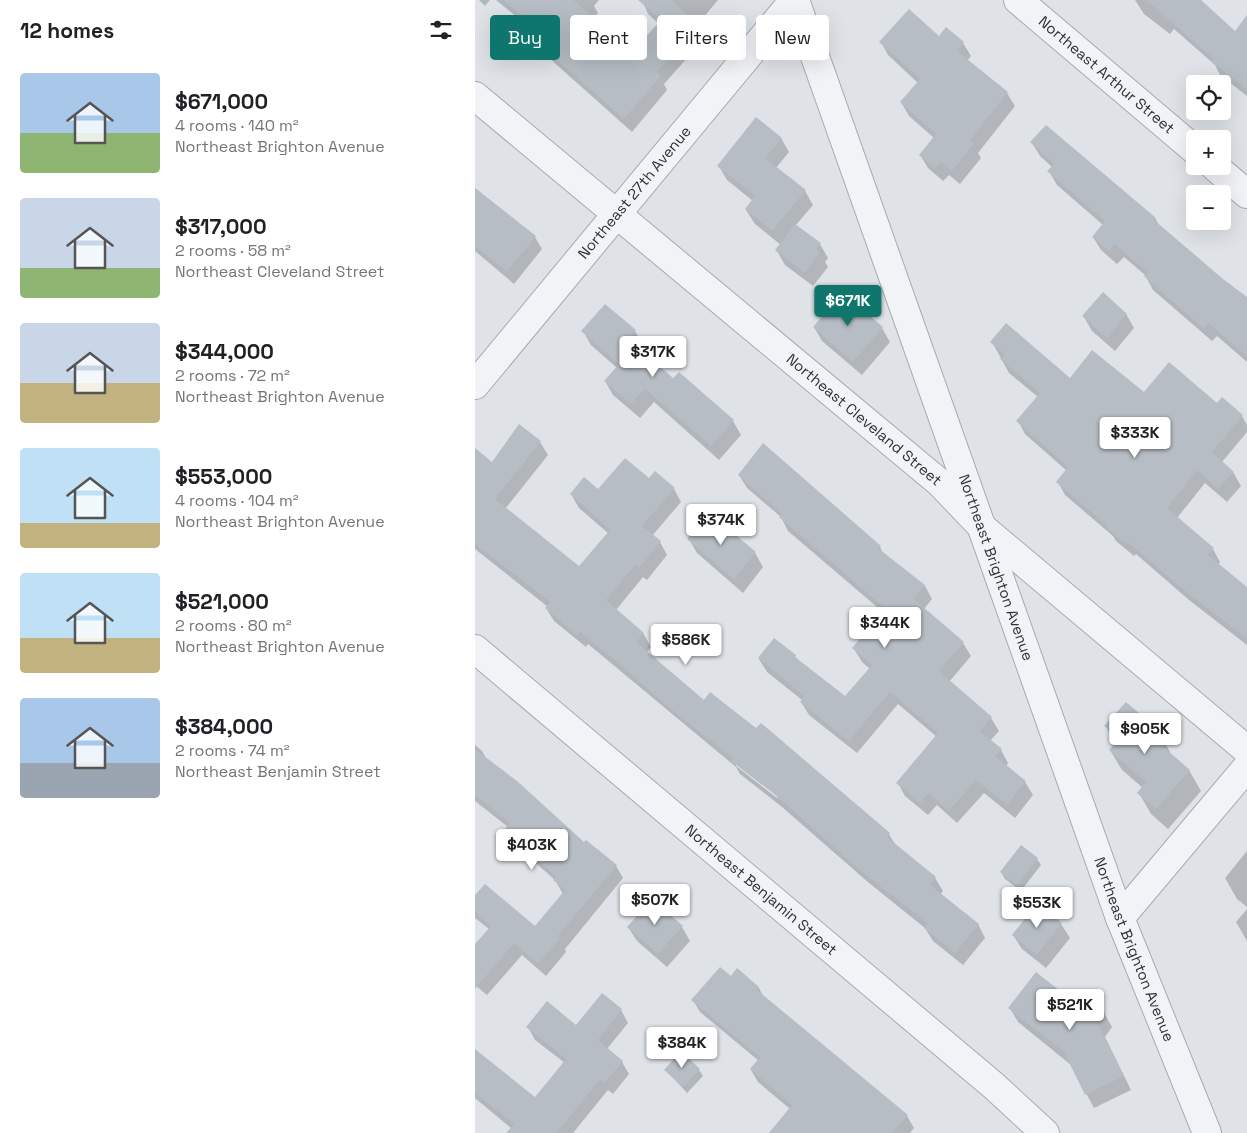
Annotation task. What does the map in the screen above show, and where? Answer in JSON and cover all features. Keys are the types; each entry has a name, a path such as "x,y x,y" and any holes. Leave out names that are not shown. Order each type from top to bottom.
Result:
{"street":[{"name":"Northeast 27th Avenue","path":"475,385 794,0"},
{"name":"Northeast Brighton Avenue","path":"794,0 1120,918 1207,1133"},
{"name":"Northeast Arthur Street","path":"1018,0 1186,142"},
{"name":"Northeast Cleveland Street","path":"475,96 940,483 983,529 1247,750"},
{"path":"1225,175 1247,194"},
{"name":"Northeast Benjamin Street","path":"475,649 994,1086 1045,1133"},
{"path":"1120,918 1247,767"}],"building":[{"path":"503,0 573,0 590,15 570,15 570,60 647,60 647,35 657,24 657,60 667,60 656,72 661,76 624,119 557,60 560,60 560,15 521,15"},
{"path":"638,0 671,0 688,15 657,15 657,17"},
{"path":"1146,0 1201,0 1235,31 1247,15 1247,90 1231,77 1231,75 1228,75 1211,61 1213,58"},
{"path":"909,9 939,36 946,27 964,42 957,51 1008,92 970,140 974,144 952,171 941,162 935,169 919,155 936,134 900,102 920,79 879,42"},
{"path":"756,117 782,138 765,158 806,190 772,231 745,209 755,196 717,166"},
{"path":"1046,125 1156,218 1154,220 1247,297 1247,356 1208,323 1204,329 1144,276 1147,272 1115,244 1109,251 1092,237 1105,221 1047,171 1054,164 1030,142"},
{"path":"475,188 536,236 507,272 475,246"},
{"path":"795,224 821,243 816,249 820,252 805,273 775,250"},
{"path":"1103,292 1127,314 1107,338 1082,316"},
{"path":"843,293 883,327 853,362 813,327"},
{"path":"605,304 636,330 628,339 673,378 679,372 734,420 711,446 645,389 631,404 604,381 619,364 581,331"},
{"path":"1006,323 1070,378 1092,350 1144,392 1169,362 1217,403 1222,397 1243,415 1212,452 1234,472 1218,489 1197,470 1167,508 1214,548 1208,555 1247,587 1247,639 1180,587 1128,542 1126,544 1106,527 1108,526 1056,482 1068,467 1016,421 1040,393 1000,359 1005,355 990,342"},
{"path":"519,424 541,441 495,499 579,566 610,530 570,494 584,477 598,489 625,458 649,478 655,471 675,488 642,526 661,541 639,568 635,565 606,600 644,633 636,642 704,700 710,692 756,728 761,723 890,833 887,837 936,877 930,885 979,924 955,953 924,928 927,923 860,870 773,793 731,761 733,758 679,716 618,663 580,632 577,635 545,608 550,602 475,544 475,448 492,462"},
{"path":"763,443 881,546 879,549 925,585 914,599 964,642 939,671 992,717 980,731 1002,749 995,756 1026,781 1007,805 976,780 949,811 929,793 920,803 896,783 938,733 890,692 849,741 800,702 804,696 758,658 774,638 845,696 872,665 852,648 886,609 779,517 782,514 738,475"},
{"path":"708,512 756,552 734,580 687,539"},
{"path":"1126,702 1159,730 1153,738 1190,770 1156,809 1137,793 1146,782 1109,750 1119,738 1104,726"},
{"path":"475,749 517,781 584,842 586,840 617,865 558,936 560,939 538,964 514,943 475,989 475,944 491,926 475,912 475,895 485,884 535,926 565,890 553,880 556,876 504,830 510,823 475,795"},
{"path":"1021,845 1038,858 1017,885 1000,872"},
{"path":"652,899 683,926 658,954 627,927"},
{"path":"1037,903 1062,923 1037,955 1012,935"},
{"path":"720,967 731,976 737,968 759,987 757,990 908,1115 892,1133 769,1133 792,1105 750,1069 760,1057 691,1000"},
{"path":"1036,972 1078,1005 1084,996 1105,1012 1097,1022 1124,1076 1085,1095 1064,1052 1008,1008"},
{"path":"602,993 622,1009 598,1040 623,1061 605,1083 600,1079 557,1133 506,1133 514,1124 475,1093 475,1049 535,1097 566,1059 526,1027 547,1001 576,1025"},
{"path":"681,1051 700,1069 683,1087 664,1070"}]}
